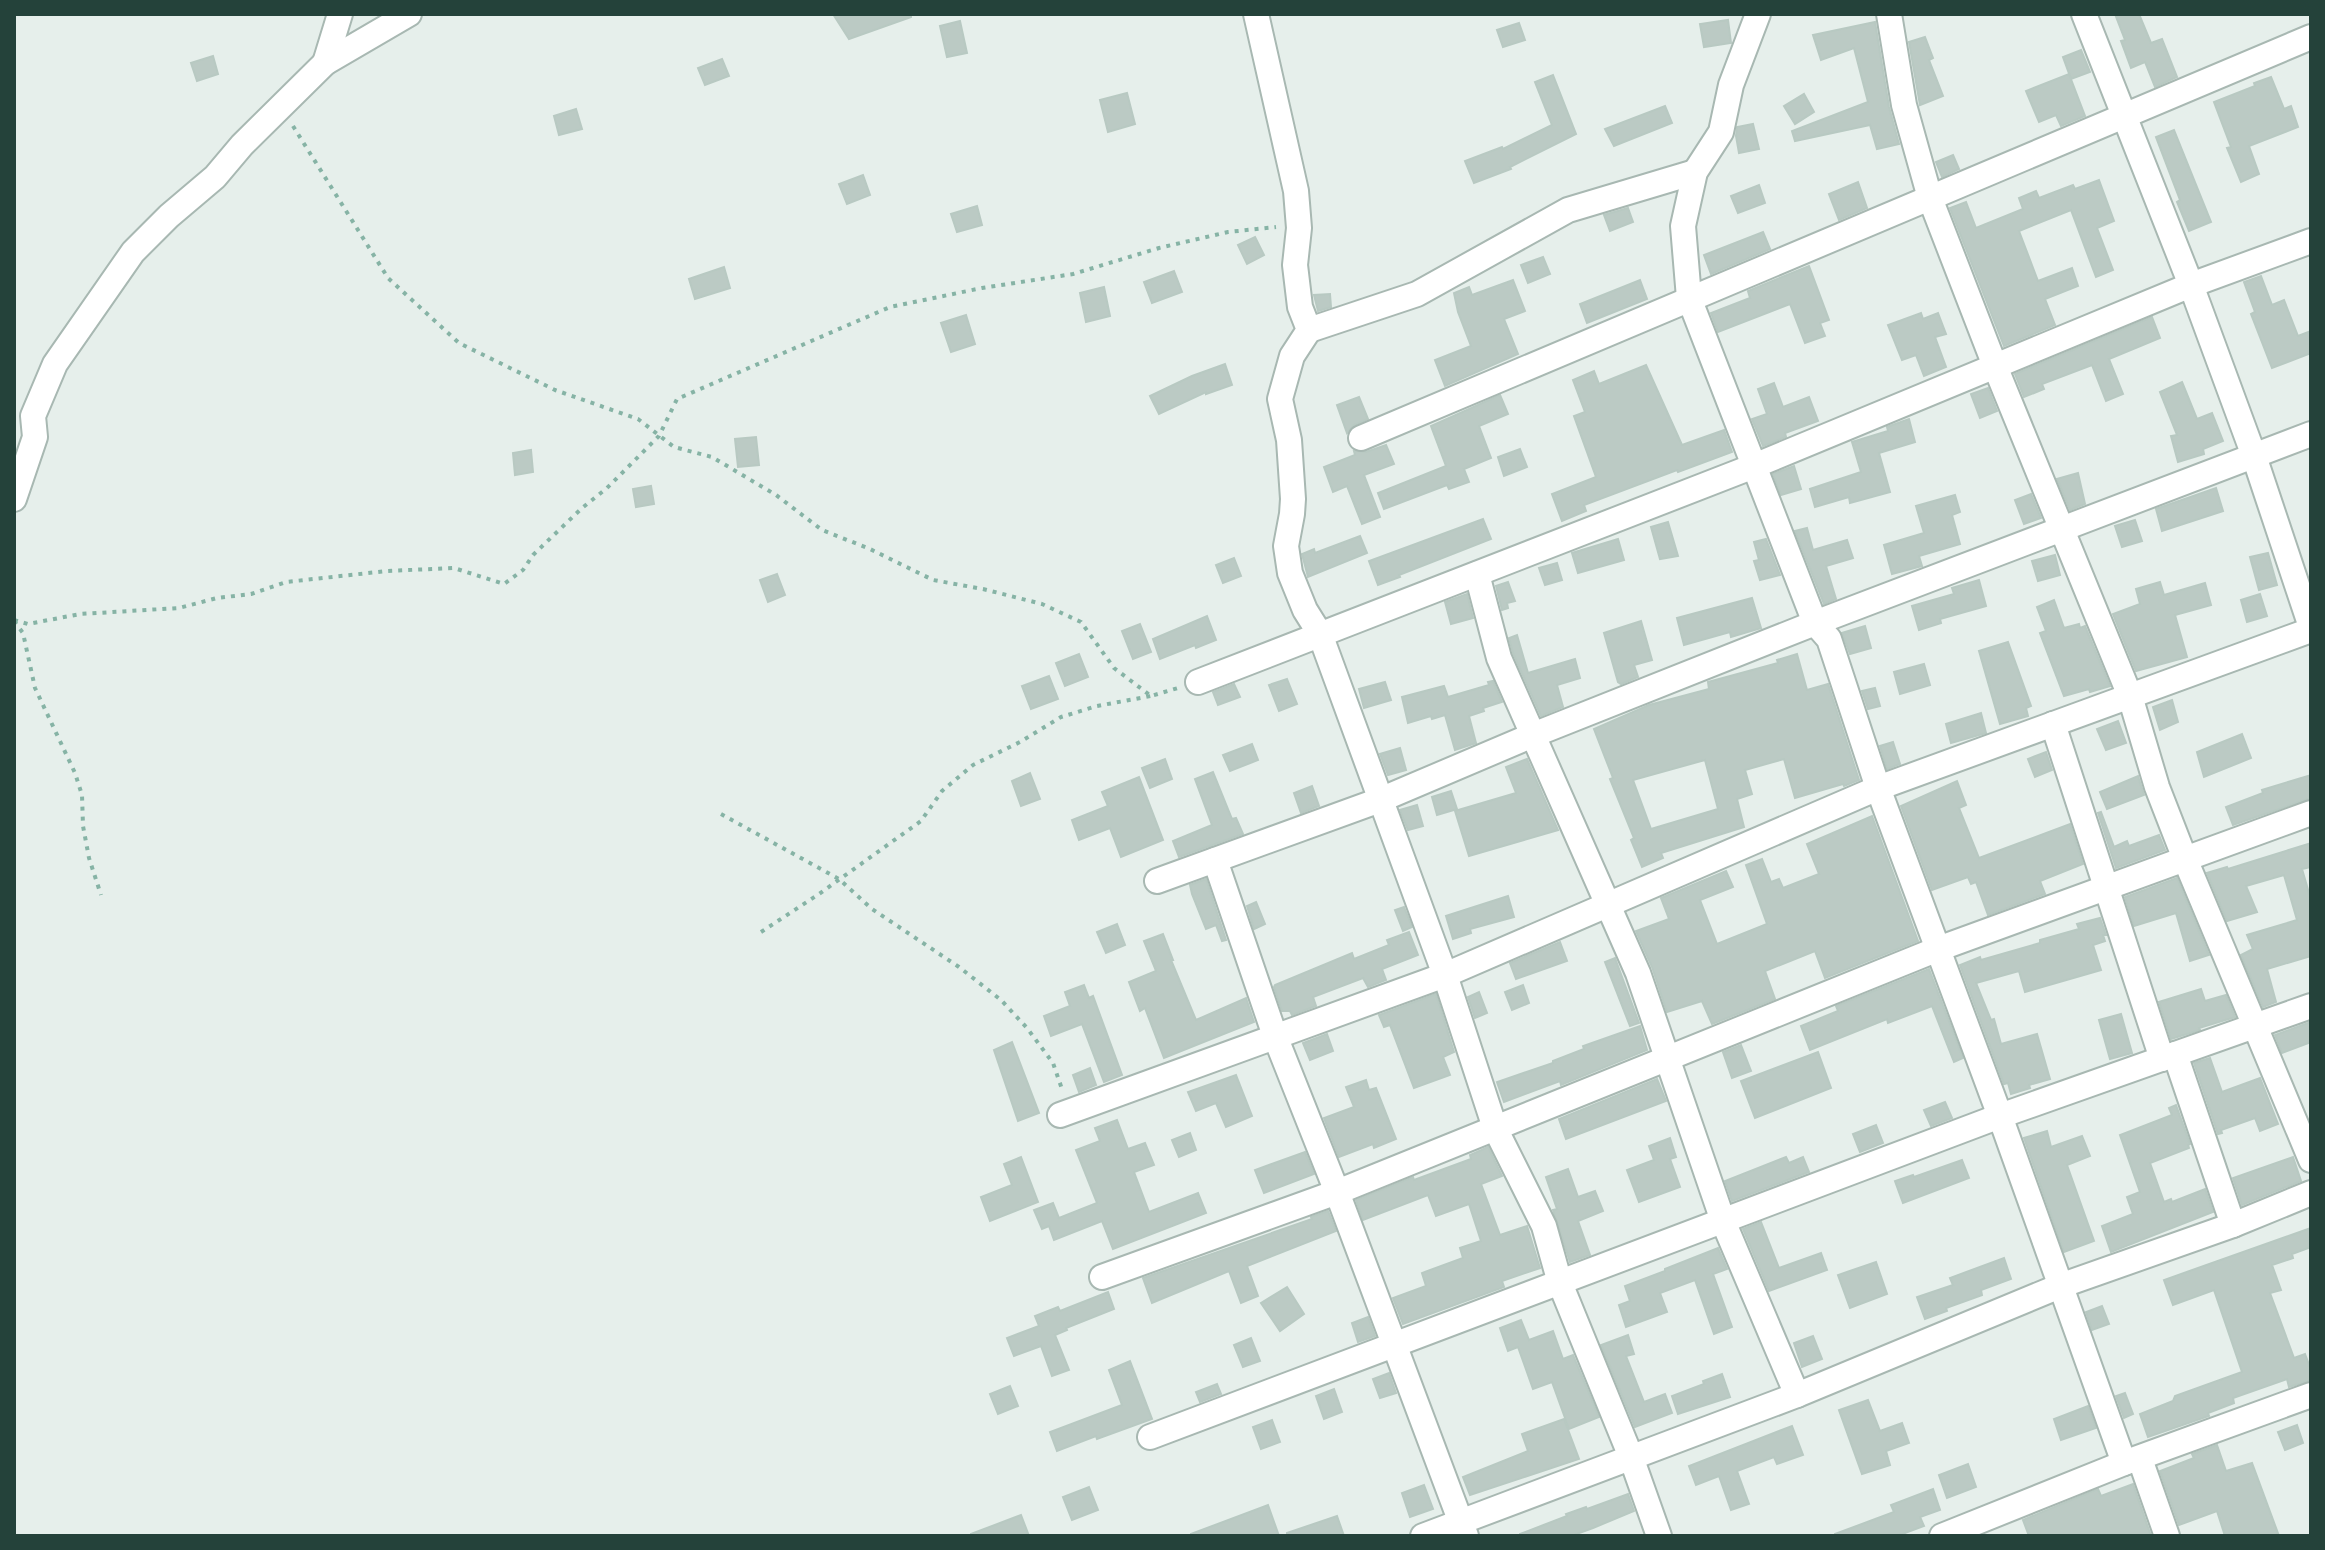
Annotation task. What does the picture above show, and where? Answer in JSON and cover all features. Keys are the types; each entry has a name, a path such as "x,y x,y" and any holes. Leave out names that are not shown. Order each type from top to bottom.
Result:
{"street":[{"path":"325,63 340,14"},
{"path":"14,499 35,437 33,416 55,364 133,252 215,177 242,145 325,63 409,14"},
{"path":"1256,14 1296,191 1299,228 1295,265 1300,307 1309,330"},
{"path":"1758,14 1731,85 1721,132 1695,172 1683,226 1689,298 1815,623 1829,639 1878,788 2060,1286 2132,1461 2167,1536"},
{"path":"1889,14 1904,105 1930,198 2130,696 2157,787 2185,859 2311,1160"},
{"path":"1060,1115 1445,975 1878,788 2311,629 2254,456 2191,285 2084,14"},
{"path":"1361,438 2311,37"},
{"path":"1659,1536 1631,1457 1560,1283 1544,1226 1495,1128 1445,975 1320,634 1290,573 1286,546 1293,499 1289,440 1280,399 1292,356 1309,330 1417,294 1568,210 1695,172"},
{"path":"1198,682 1754,466 2191,285 2311,241"},
{"path":"1157,881 1380,800 1533,735 1815,623 2311,434"},
{"path":"1477,574 1499,658 1638,973 1723,1221 1797,1395"},
{"path":"2053,724 2107,888 2233,1225"},
{"path":"1102,1277 1337,1192 1938,949 2311,813"},
{"path":"1215,860 1275,1036 1463,1529"},
{"path":"1150,1437 2000,1116 2311,1006"},
{"path":"1423,1536 1463,1529 1631,1457 1797,1395 2060,1286 2233,1225 2311,1193"},
{"path":"1952,1534 2132,1461 2311,1395"}],"path":[{"path":"282,107 388,278 459,343 555,390 638,419 674,447 712,457 776,495 822,530 933,580 1042,604 1081,622 1114,668 1151,696"},
{"path":"14,621 28,624 80,614 179,608 217,598 251,594 286,582 387,571 454,568 504,584 523,570 533,555 659,436 677,399 890,307 1073,274 1159,248 1228,232 1299,228"},
{"path":"14,621 23,633 35,688 75,773 82,795 83,826 89,858 101,895"},
{"path":"761,932 921,821 942,791 973,765 1061,717 1198,682"},
{"path":"721,814 839,879 872,909 959,967 1001,1000 1053,1063 1065,1096 1060,1115"}],"building":[{"path":"833,14 911,14 911,17 849,39"},
{"path":"2115,14 2139,14 2151,43 2162,39 2177,77 2155,87 2145,62 2131,68"},
{"path":"1728,20 1731,43 1704,47 1700,24"},
{"path":"960,21 967,53 947,57 940,26"},
{"path":"1875,22 1889,107 1899,144 1877,149 1870,125 1795,141 1792,131 1868,102 1854,48 1821,60 1813,35"},
{"path":"1519,23 1525,40 1503,47 1497,30"},
{"path":"1925,37 1933,58 1929,60 1943,96 1920,105 1909,42"},
{"path":"2081,50 2090,72 2071,79 2063,57"},
{"path":"213,56 218,74 197,81 191,63"},
{"path":"722,59 729,76 705,85 698,68"},
{"path":"2069,74 2085,116 2061,126 2056,115 2039,122 2026,91"},
{"path":"1553,75 1576,134 1511,169 1474,183 1465,161 1503,149 1552,125 1535,82"},
{"path":"2271,77 2284,109 2291,106 2298,127 2249,146 2259,174 2241,182 2214,102"},
{"path":"1127,93 1135,124 1108,132 1100,100"},
{"path":"1804,94 1814,112 1795,124 1784,106"},
{"path":"1665,106 1672,123 1614,146 1605,129"},
{"path":"576,109 582,129 559,135 554,116"},
{"path":"1753,124 1759,149 1739,153 1737,127"},
{"path":"2174,130 2211,222 2189,231 2156,137"},
{"path":"1953,155 1959,169 1942,177 1936,162"},
{"path":"863,175 870,195 847,204 839,184"},
{"path":"2099,180 2114,221 2097,228 2113,270 2096,277 2071,210 2019,231 2038,281 2072,268 2078,286 2045,299 2055,325 2004,346 1950,208 1966,202 1976,228 2023,209 2019,198 2036,191 2039,198 2073,185 2075,189"},
{"path":"1858,182 1867,208 1839,220 1829,194"},
{"path":"1759,185 1765,203 1738,213 1731,196"},
{"path":"977,206 982,225 957,232 951,214"},
{"path":"1628,208 1633,222 1610,231 1604,215"},
{"path":"1763,232 1770,249 1711,274 1704,255"},
{"path":"1255,237 1264,255 1247,264 1238,245"},
{"path":"1543,257 1550,274 1528,283 1521,265"},
{"path":"1809,266 1829,320 1820,323 1825,336 1805,343 1790,304 1718,332 1711,313 1750,298 1748,291"},
{"path":"724,267 730,288 695,299 689,279"},
{"path":"1174,271 1182,292 1152,303 1144,282"},
{"path":"2261,276 2272,305 2284,300 2298,336 2311,331 2311,353 2272,368 2251,314 2255,312 2244,282"},
{"path":"1513,280 1525,311 1504,319 1518,354 1445,386 1435,360 1471,346 1454,293 1469,287 1472,295"},
{"path":"1640,280 1647,299 1587,323 1580,304"},
{"path":"1104,287 1110,316 1086,322 1080,293"},
{"path":"1330,294 1331,307 1318,311 1314,295"},
{"path":"1921,313 1923,319 1938,313 1946,334 1935,337 1946,367 1924,376 1916,355 1902,360 1888,325"},
{"path":"966,315 975,344 951,352 941,323"},
{"path":"2152,317 2160,338 2109,359 2123,394 2106,401 2092,365 2042,384 2044,389 2024,397 2015,374"},
{"path":"1225,364 1232,385 1206,392 1159,414 1150,396"},
{"path":"1646,365 1682,445 1724,430 1732,452 1584,505 1586,511 1562,521 1552,494 1596,477 1574,416 1585,412 1573,380 1594,371 1599,384"},
{"path":"2182,382 2197,419 2212,413 2223,441 2203,449 2204,454 2178,462 2171,436 2177,435 2160,392"},
{"path":"1774,383 1783,407 1809,397 1818,421 1785,433 1786,437 1763,446 1752,419 1767,414 1758,389"},
{"path":"1988,388 1997,411 1980,418 1971,394"},
{"path":"1500,395 1508,414 1479,426 1491,458 1464,469 1469,482 1449,489 1447,485 1384,509 1378,493 1446,466 1431,426"},
{"path":"1359,397 1368,419 1354,425 1347,433 1337,405"},
{"path":"1909,419 1915,442 1879,453 1890,492 1850,503 1849,497 1815,507 1810,489 1861,472 1852,442 1888,431 1887,427"},
{"path":"756,437 759,465 738,467 735,439"},
{"path":"1386,445 1394,464 1364,475 1380,517 1362,524 1347,486 1333,492 1324,467 1355,455 1354,451 1366,452"},
{"path":"1520,449 1527,467 1504,476 1498,457"},
{"path":"531,450 533,472 515,475 513,453"},
{"path":"1794,466 1801,489 1781,495 1773,474"},
{"path":"2078,473 2085,504 2070,510 2057,479"},
{"path":"651,486 654,504 636,507 633,489"},
{"path":"2216,488 2223,511 2162,531 2156,509"},
{"path":"2031,494 2041,518 2024,524 2015,500"},
{"path":"1955,495 1960,512 1952,515 1960,544 1919,556 1922,566 1892,574 1884,545 1924,533 1916,506"},
{"path":"1483,519 1491,539 1378,585 1369,561"},
{"path":"2135,520 2142,541 2122,547 2115,526"},
{"path":"1668,522 1678,556 1660,559 1651,527"},
{"path":"1807,528 1813,550 1847,540 1853,558 1826,566 1836,599 1824,604 1795,531"},
{"path":"1360,536 1367,553 1308,577 1302,554 1314,549 1315,553"},
{"path":"1618,539 1624,560 1578,573 1572,553"},
{"path":"1766,539 1780,575 1760,580 1754,561 1759,560 1754,542"},
{"path":"2268,553 2277,585 2259,590 2250,557"},
{"path":"2055,555 2060,575 2038,581 2032,561"},
{"path":"1234,558 1241,576 1223,583 1216,565"},
{"path":"1557,563 1562,580 1545,585 1539,568"},
{"path":"777,574 785,595 768,602 760,580"},
{"path":"1979,580 1986,606 1940,619 1941,623 1919,630 1912,606 1954,594 1952,588"},
{"path":"1508,582 1515,601 1507,603 1508,608 1502,610 1496,586"},
{"path":"2160,582 2164,595 2205,583 2211,605 2175,615 2187,657 2136,671 2113,614 2140,604 2136,589"},
{"path":"1467,594 1473,618 1451,624 1445,602"},
{"path":"2260,594 2267,616 2247,622 2241,600"},
{"path":"1752,598 1761,628 1731,637 1730,632 1684,645 1677,618"},
{"path":"2054,600 2064,628 2079,624 2080,628 2085,626 2110,686 2064,696 2040,633 2046,631 2037,607"},
{"path":"1207,616 1216,640 1160,659 1153,639"},
{"path":"1641,621 1652,660 1634,665 1638,677 1621,684 1604,633"},
{"path":"1140,624 1151,652 1133,659 1122,631"},
{"path":"1865,626 1871,648 1850,654 1842,633"},
{"path":"1517,635 1528,673 1575,659 1580,678 1557,685 1563,707 1541,716 1513,653 1509,638"},
{"path":"2008,642 2031,706 2026,708 2028,716 2000,724 1979,651"},
{"path":"1079,654 1088,677 1065,686 1056,663"},
{"path":"1797,654 1807,690 1828,684 1859,780 1795,798 1784,759 1745,770 1752,794 1737,799 1744,827 1661,853 1663,858 1642,867 1594,729 1649,705 1709,689 1708,682 1778,663 1777,660","holes":["1705,760 1718,809 1651,829 1633,780"]},
{"path":"1924,664 1930,685 1900,694 1894,672"},
{"path":"1049,676 1058,699 1031,709 1022,686"},
{"path":"1287,679 1297,704 1279,711 1269,685"},
{"path":"1493,681 1502,702 1469,716 1476,743 1455,750 1445,715 1408,723 1402,697 1444,686 1448,697 1489,685 1488,682"},
{"path":"1385,682 1391,700 1364,708 1359,689"},
{"path":"1234,684 1240,697 1218,705 1213,692"},
{"path":"1875,688 1880,706 1868,709 1862,691"},
{"path":"2172,700 2178,722 2160,730 2153,707"},
{"path":"1981,713 1986,733 1951,743 1946,724"},
{"path":"2118,721 2126,743 2106,750 2097,729"},
{"path":"2242,734 2251,758 2204,777 2197,752"},
{"path":"1893,742 1900,764 1887,769 1880,746"},
{"path":"1252,744 1258,760 1230,771 1223,755"},
{"path":"1400,748 1406,770 1388,775 1380,754"},
{"path":"2046,752 2052,770 2035,777 2028,759"},
{"path":"1165,759 1172,779 1150,788 1142,768"},
{"path":"1527,759 1558,830 1469,856 1455,811 1516,793 1506,767"},
{"path":"1213,772 1232,819 1236,818 1243,834 1179,857 1173,841 1212,825 1195,779"},
{"path":"1030,773 1040,799 1021,806 1012,781"},
{"path":"2311,775 2311,798 2233,825 2226,807 2263,793 2262,790"},
{"path":"2138,776 2144,795 2107,809 2100,792"},
{"path":"1139,777 1163,840 1121,857 1110,828 1079,840 1072,820 1108,806 1102,792"},
{"path":"1957,781 1966,805 1959,808 1979,858 2070,824 2083,864 2040,881 2045,894 1988,915 1976,882 1971,884 1968,877 1932,890 1901,806"},
{"path":"1312,786 1319,806 1301,813 1294,793"},
{"path":"1451,791 1457,809 1437,815 1432,797"},
{"path":"1417,805 1423,826 1408,830 1400,810"},
{"path":"2101,812 2114,847 2127,841 2129,846 2159,835 2165,850 2116,868 2098,813"},
{"path":"1872,816 1918,941 1825,978 1815,951 1765,971 1775,999 1712,1024 1702,1001 1667,1012 1636,931 1669,919 1661,898 1726,871 1733,887 1700,900 1717,944 1767,924 1746,865 1762,859 1771,882 1779,879 1783,888 1819,874 1807,844"},
{"path":"2311,843 2311,867 2302,869 2311,900 2311,956 2267,969 2276,1002 2263,1007 2241,955 2253,949 2247,935 2297,920 2284,875 2246,886 2257,912 2227,921 2207,873"},
{"path":"2177,878 2209,955 2190,961 2176,913 2134,926 2125,897"},
{"path":"1206,879 1226,940 1222,941 1216,925 1206,929 1192,894 1190,885"},
{"path":"1508,896 1514,917 1470,929 1471,933 1453,939 1446,916"},
{"path":"1256,902 1265,924 1254,929 1247,906"},
{"path":"1404,907 1412,927 1403,931 1395,910"},
{"path":"2100,918 2105,941 2093,945 2101,970 2025,992 2019,971 1976,983 1991,1020 1994,1019 2001,1044 2037,1034 2050,1079 2011,1094 2008,1083 2004,1084 1960,965 1980,957 1981,960 2040,943 2040,940 2079,929 2077,924"},
{"path":"1117,924 1125,945 1106,953 1097,932"},
{"path":"1409,932 1418,955 1382,969 1386,980 1368,987 1363,978 1313,997 1316,1006 1292,1015 1290,1011 1282,1011 1275,985 1352,953 1354,959 1389,945 1387,940"},
{"path":"1163,934 1196,1020 1246,998 1254,1022 1164,1058 1145,1008 1140,1011 1129,982 1156,971 1144,941"},
{"path":"1560,942 1567,961 1516,979 1510,963"},
{"path":"1615,958 1639,1023 1630,1026 1605,962"},
{"path":"1929,969 1963,1058 1954,1062 1932,1006 1888,1023 1887,1019 1810,1050 1801,1026 1838,1011 1836,1006"},
{"path":"1084,985 1089,998 1093,996 1122,1075 1104,1082 1082,1024 1051,1036 1044,1016 1070,1006 1065,992"},
{"path":"1523,985 1529,1003 1512,1010 1505,992"},
{"path":"2201,989 2205,1001 2226,995 2235,1017 2171,1039 2159,1002"},
{"path":"1479,992 1487,1013 1475,1018 1468,997"},
{"path":"1436,994 1454,1052 1443,1057 1450,1075 1414,1088 1390,1025 1384,1027 1379,1015"},
{"path":"2121,1014 2132,1053 2110,1059 2099,1020"},
{"path":"2311,1022 2311,1042 2282,1053 2275,1035"},
{"path":"1640,1026 1647,1050 1561,1085 1560,1081 1504,1102 1497,1082 1553,1063 1584,1049 1583,1046"},
{"path":"1327,1034 1333,1051 1310,1060 1303,1043"},
{"path":"1012,1042 1039,1113 1018,1121 994,1050"},
{"path":"1741,1045 1751,1071 1732,1078 1723,1052"},
{"path":"1818,1052 1831,1088 1755,1118 1741,1081"},
{"path":"2210,1058 2222,1092 2260,1078 2278,1124 2260,1131 2255,1118 2221,1130 2222,1133 2218,1134 2194,1063"},
{"path":"1090,1068 1096,1085 1079,1092 1073,1075"},
{"path":"1236,1075 1252,1116 1226,1127 1216,1103 1196,1111 1188,1092"},
{"path":"1657,1079 1666,1101 1566,1139 1559,1119"},
{"path":"1366,1080 1369,1090 1376,1088 1396,1139 1339,1157 1324,1118 1354,1107 1346,1087"},
{"path":"1945,1102 1952,1118 1931,1126 1924,1110"},
{"path":"2176,1105 2189,1148 2150,1163 2164,1202 2171,1199 2172,1202 2205,1189 2213,1212 2111,1252 2102,1226 2133,1214 2127,1197 2140,1192 2120,1135 2172,1115 2169,1108"},
{"path":"1117,1120 1128,1149 1145,1143 1154,1165 1134,1172 1149,1212 1198,1193 1206,1213 1113,1249 1102,1221 1054,1240 1049,1226 1042,1229 1034,1210 1053,1203 1059,1218 1097,1203 1076,1150 1100,1141 1095,1128"},
{"path":"1876,1125 1883,1143 1860,1152 1853,1134"},
{"path":"2047,1131 2051,1147 2082,1136 2090,1156 2067,1165 2094,1241 2064,1252 2024,1138"},
{"path":"1190,1133 1196,1150 1179,1157 1172,1140"},
{"path":"1670,1138 1676,1157 1670,1159 1680,1187 1639,1202 1627,1170 1654,1160 1649,1146"},
{"path":"1488,1147 1502,1176 1481,1184 1500,1235 1527,1226 1540,1268 1502,1281 1504,1287 1403,1324 1393,1298 1426,1286 1422,1273 1463,1258 1460,1248 1481,1241 1469,1204 1436,1216 1428,1195 1363,1220 1356,1200 1413,1177 1414,1180 1471,1159 1470,1155"},
{"path":"1305,1152 1314,1174 1264,1193 1255,1170"},
{"path":"1021,1157 1038,1202 990,1221 981,1197 1012,1185 1004,1164"},
{"path":"1786,1157 1789,1163 1803,1157 1809,1172 1732,1201 1725,1181"},
{"path":"2293,1157 2301,1181 2242,1205 2233,1178"},
{"path":"1962,1160 1969,1178 1903,1203 1895,1181"},
{"path":"1568,1169 1578,1197 1595,1191 1603,1211 1578,1221 1590,1255 1570,1262 1546,1177"},
{"path":"1328,1211 1336,1231 1247,1266 1258,1296 1241,1303 1229,1271 1152,1303 1143,1278"},
{"path":"1761,1222 1779,1268 1821,1253 1827,1270 1769,1291 1743,1229"},
{"path":"2311,1228 2311,1247 2292,1254 2293,1258 2272,1265 2281,1290 2270,1293 2294,1358 2305,1354 2311,1380 2289,1387 2287,1379 2233,1398 2234,1403 2208,1413 2209,1416 2148,1437 2140,1414 2173,1401 2175,1396 2242,1372 2214,1290 2173,1305 2164,1280"},
{"path":"1718,1248 1727,1269 1713,1274 1732,1327 1714,1334 1695,1280 1660,1293 1667,1312 1626,1327 1619,1305 1630,1301 1625,1286"},
{"path":"2004,1258 2011,1279 1981,1290 1982,1295 1925,1319 1917,1297 1953,1285 1950,1278"},
{"path":"1876,1262 1887,1294 1850,1308 1838,1275"},
{"path":"1287,1287 1304,1314 1280,1331 1261,1303"},
{"path":"1108,1292 1114,1309 1055,1335 1069,1370 1052,1376 1041,1346 1014,1356 1007,1338 1039,1326 1035,1316 1058,1307 1060,1311"},
{"path":"2102,1306 2109,1324 2092,1330 2086,1312"},
{"path":"1368,1317 1375,1336 1358,1342 1352,1323"},
{"path":"1521,1320 1529,1340 1553,1331 1563,1359 1573,1355 1599,1417 1569,1429 1552,1382 1533,1389 1518,1347 1508,1351 1500,1328"},
{"path":"1628,1335 1634,1354 1626,1356 1644,1402 1665,1394 1672,1413 1635,1427 1601,1345"},
{"path":"1813,1336 1822,1359 1802,1367 1794,1343"},
{"path":"1251,1338 1260,1361 1243,1367 1234,1345"},
{"path":"1130,1361 1152,1419 1057,1451 1050,1432 1122,1405 1109,1370"},
{"path":"1389,1373 1396,1393 1380,1398 1373,1379"},
{"path":"1722,1374 1730,1397 1678,1414 1672,1396"},
{"path":"1217,1384 1221,1394 1200,1402 1196,1392"},
{"path":"1010,1386 1018,1406 998,1414 990,1394"},
{"path":"1334,1389 1342,1412 1324,1419 1316,1396"},
{"path":"2125,1393 2133,1414 2124,1418 2116,1396"},
{"path":"1868,1400 1880,1431 1902,1423 1909,1443 1886,1451 1890,1465 1862,1474 1839,1410"},
{"path":"2088,1406 2096,1428 2061,1440 2054,1419"},
{"path":"1564,1419 1579,1459 1470,1495 1463,1477 1528,1451 1522,1434"},
{"path":"1272,1420 1280,1442 1261,1449 1253,1427"},
{"path":"2297,1425 2303,1443 2285,1450 2278,1432"},
{"path":"1792,1426 1803,1455 1777,1464 1774,1457 1737,1471 1749,1504 1731,1510 1719,1476 1696,1485 1689,1466"},
{"path":"2217,1445 2226,1471 2252,1463 2279,1536 2225,1536 2217,1511 2179,1525 2160,1471"},
{"path":"1968,1464 1976,1487 1947,1498 1939,1475"},
{"path":"2133,1484 2151,1536 2029,1536 2023,1520 2098,1489 2101,1496"},
{"path":"1424,1485 1433,1509 1410,1517 1402,1493"},
{"path":"1089,1487 1098,1510 1072,1520 1063,1497"},
{"path":"1933,1489 1940,1510 1920,1517 1924,1526 1897,1536 1835,1536 1894,1512 1891,1505"},
{"path":"1628,1494 1634,1511 1593,1528 1571,1536 1520,1536 1566,1514"},
{"path":"1268,1505 1279,1536 1191,1536 1191,1534"},
{"path":"1021,1515 1029,1536 971,1536 971,1534"},
{"path":"1337,1516 1344,1536 1287,1536 1287,1533"}]}
